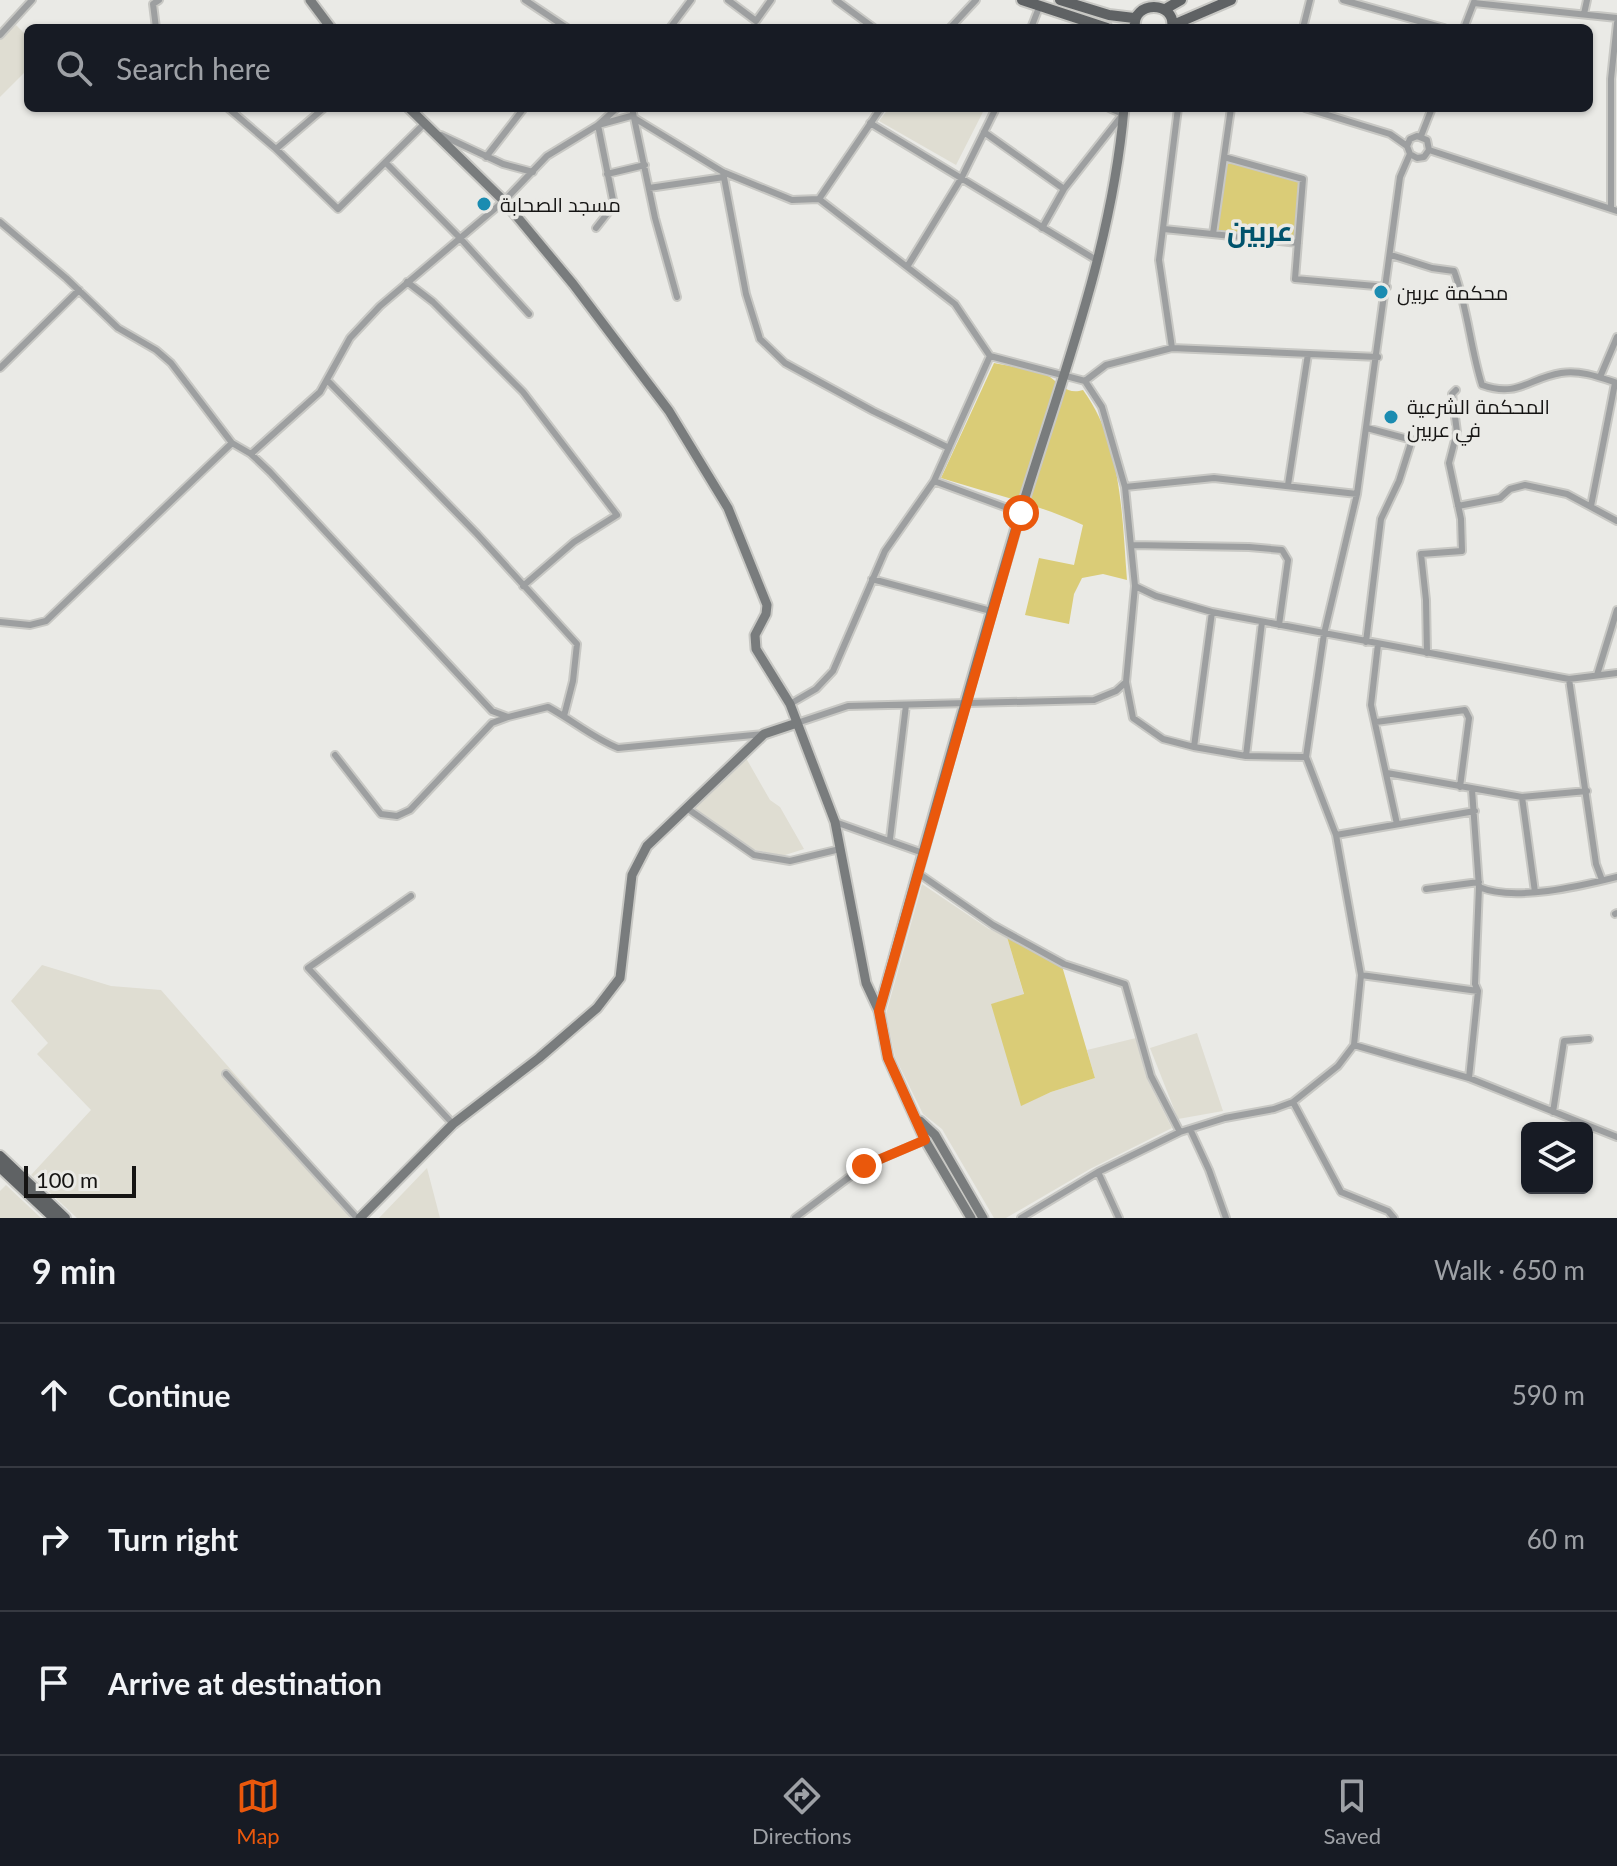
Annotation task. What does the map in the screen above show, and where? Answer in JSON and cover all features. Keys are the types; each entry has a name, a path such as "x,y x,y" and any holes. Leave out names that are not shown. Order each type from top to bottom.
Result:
{"main road":[{"path":"1022,0 1095,24"},
{"path":"1060,0 1109,15 1137,14 1150,2 1168,4 1181,0"},
{"path":"1179,24 1231,0"},
{"path":"1168,4 1172,24"},
{"path":"0,1156 5,1174 54,1218"},
{"path":"5,1174 64,1218"}],"street":[{"path":"0,35 32,0"},
{"path":"156,24 153,4 159,0"},
{"path":"310,0 328,24"},
{"path":"525,0 561,24"},
{"path":"673,24 691,0"},
{"path":"728,0 756,21 771,0"},
{"path":"836,0 869,24"},
{"path":"954,24 976,0"},
{"path":"1304,24 1310,0"},
{"path":"1343,0 1430,24"},
{"path":"1584,14 1587,0"},
{"path":"1429,150 1614,210 1611,79 1617,20 1474,1 1465,24"},
{"path":"1033,24 1040,5"},
{"path":"233,112 338,209 427,127"},
{"path":"276,149 319,112"},
{"path":"413,112 504,201 573,284 669,411 728,508 767,605 766,614 755,635 756,649 790,704 835,822 866,983 879,1011 888,1058 925,1140 971,1218"},
{"path":"486,157 521,112"},
{"path":"251,454 306,407 328,381 337,359 363,322 504,201 547,156 598,125 613,112"},
{"path":"633,112 677,297"},
{"path":"819,199 878,112"},
{"path":"907,267 962,177 994,112"},
{"path":"1042,228 1064,189 1123,112"},
{"path":"879,1011 991,611 1106,234 1124,112"},
{"path":"1172,348 1159,260 1178,112"},
{"path":"1213,234 1230,112"},
{"path":"1318,112 1390,134 1421,158 1429,150"},
{"path":"1341,119 1343,112"},
{"path":"1421,136 1430,112"},
{"path":"598,125 624,117 634,119 724,175 792,200 819,199 955,304 990,356 1085,381 1102,407 1125,487 1135,586 1126,682 1133,718 1163,739 1194,747 1246,756 1306,757"},
{"path":"870,123 1098,261"},
{"path":"596,228 614,205 598,125"},
{"path":"427,127 486,157 533,172"},
{"path":"984,132 1064,189"},
{"path":"1021,1218 1098,1172 1180,1132 1293,1102 1338,1066 1354,1045 1361,975 1336,835 1306,757 1324,634 1357,494 1400,177 1410,139 1421,136 1427,140 1429,150"},
{"path":"1224,157 1303,179 1295,279 1387,287"},
{"path":"386,163 529,314"},
{"path":"607,174 645,165"},
{"path":"649,188 724,175"},
{"path":"724,175 746,294 760,339 785,363 949,448"},
{"path":"0,222 118,328 156,350 171,363 232,443 251,454 344,554 365,572 492,711 508,717"},
{"path":"1164,229 1298,243"},
{"path":"1391,255 1432,268 1454,271 1466,305 1471,349 1482,385 1495,390 1513,390 1561,373 1589,374 1616,383 1591,506"},
{"path":"407,282 433,302 523,392 617,515 574,542 523,586"},
{"path":"0,368 79,290"},
{"path":"1600,377 1617,337"},
{"path":"1085,381 1106,365 1172,348 1378,357"},
{"path":"1288,485 1308,354"},
{"path":"790,704 816,689 833,671 885,551 934,481 990,356"},
{"path":"328,381 477,534 577,644 573,681 564,716"},
{"path":"1427,653 1421,554 1462,551 1462,532 1449,463 1457,432 1451,400 1456,390"},
{"path":"1366,642 1381,519 1399,481 1412,440 1367,428"},
{"path":"0,622 30,625 46,621 232,443"},
{"path":"1125,487 1214,478 1357,494"},
{"path":"934,481 1021,513"},
{"path":"1458,506 1500,498 1510,489 1525,485 1567,494 1617,521"},
{"path":"1131,545 1235,546 1282,550 1288,560 1279,625"},
{"path":"872,579 991,611"},
{"path":"1135,586 1156,596 1212,612 1569,679 1617,673"},
{"path":"1597,675 1617,610"},
{"path":"1194,747 1212,612"},
{"path":"1246,756 1262,622"},
{"path":"1378,644 1371,705 1397,824"},
{"path":"1569,679 1596,864 1602,880"},
{"path":"335,755 381,814 397,816 410,810 492,723 548,707 618,748 764,734 848,706 1094,700 1116,691 1126,682"},
{"path":"890,839 906,705"},
{"path":"1376,722 1465,710 1469,718 1460,787"},
{"path":"226,1074 359,1218 453,1124 539,1058 597,1008 620,978 632,875 647,846 764,734"},
{"path":"1387,773 1522,797 1587,791"},
{"path":"1469,1078 1478,991 1475,984 1479,885 1472,790"},
{"path":"1522,797 1535,892"},
{"path":"688,809 754,855 790,861 840,849"},
{"path":"1336,835 1475,811"},
{"path":"835,822 923,853"},
{"path":"918,873 993,925 1064,964 1125,984 1151,1076 1180,1132"},
{"path":"1426,889 1479,885 1497,894 1535,892 1617,877"},
{"path":"411,896 308,968 453,1124"},
{"path":"1361,975 1478,991"},
{"path":"1553,1112 1564,1041 1589,1039"},
{"path":"1354,1045 1469,1078 1617,1137"},
{"path":"1293,1102 1341,1192 1388,1211 1394,1218"},
{"path":"917,1118 935,1135 983,1218"},
{"path":"1190,1129 1226,1218"},
{"path":"795,1218 864,1166 925,1140"},
{"path":"1098,1172 1119,1218"}],"shaded area":[{"path":"16,25 24,33 24,73 0,97 0,40"},
{"path":"886,112 983,112 956,165 879,121"},
{"path":"1227,161 1300,181 1295,239 1217,231"},
{"path":"994,363 1032,370 1050,377 1069,390 1083,390 1106,433 1113,457 1121,506 1127,580 1103,574 1082,578 1074,594 1069,624 1025,615 1039,558 1074,565 1083,525 1031,505 941,478"},
{"path":"746,758 804,849 782,856 752,849 693,810"},
{"path":"922,884 989,929 1007,937 1024,995 992,1004 1021,1105 1095,1078 1087,1050 1136,1038 1146,1077 1172,1128 1090,1169 1006,1218 994,1218 942,1129 923,1114 895,1057 886,1014"},
{"path":"1007,937 1062,966 1095,1078 1051,1092 1021,1106 991,1004 1024,994"},
{"path":"42,965 111,986 161,990 355,1211 349,1218 77,1218 31,1175 91,1110 37,1054 48,1043 11,1001"},
{"path":"1197,1033 1223,1111 1178,1119 1150,1048"},
{"path":"427,1168 440,1218 379,1218"},
{"path":"6,1185 41,1218 0,1218 0,1191"}],"place":[{"name":"مسجد الصحابة","path":"484,204"},
{"name":"محكمة عربين","path":"1381,292"},
{"name":"المحكمة الشرعية في عربين","path":"1391,417"}],"district":[{"name":"عربين","path":"1260,230"}],"route":[{"path":"864,1166 925,1140 888,1058 879,1011 1021,513"}]}
